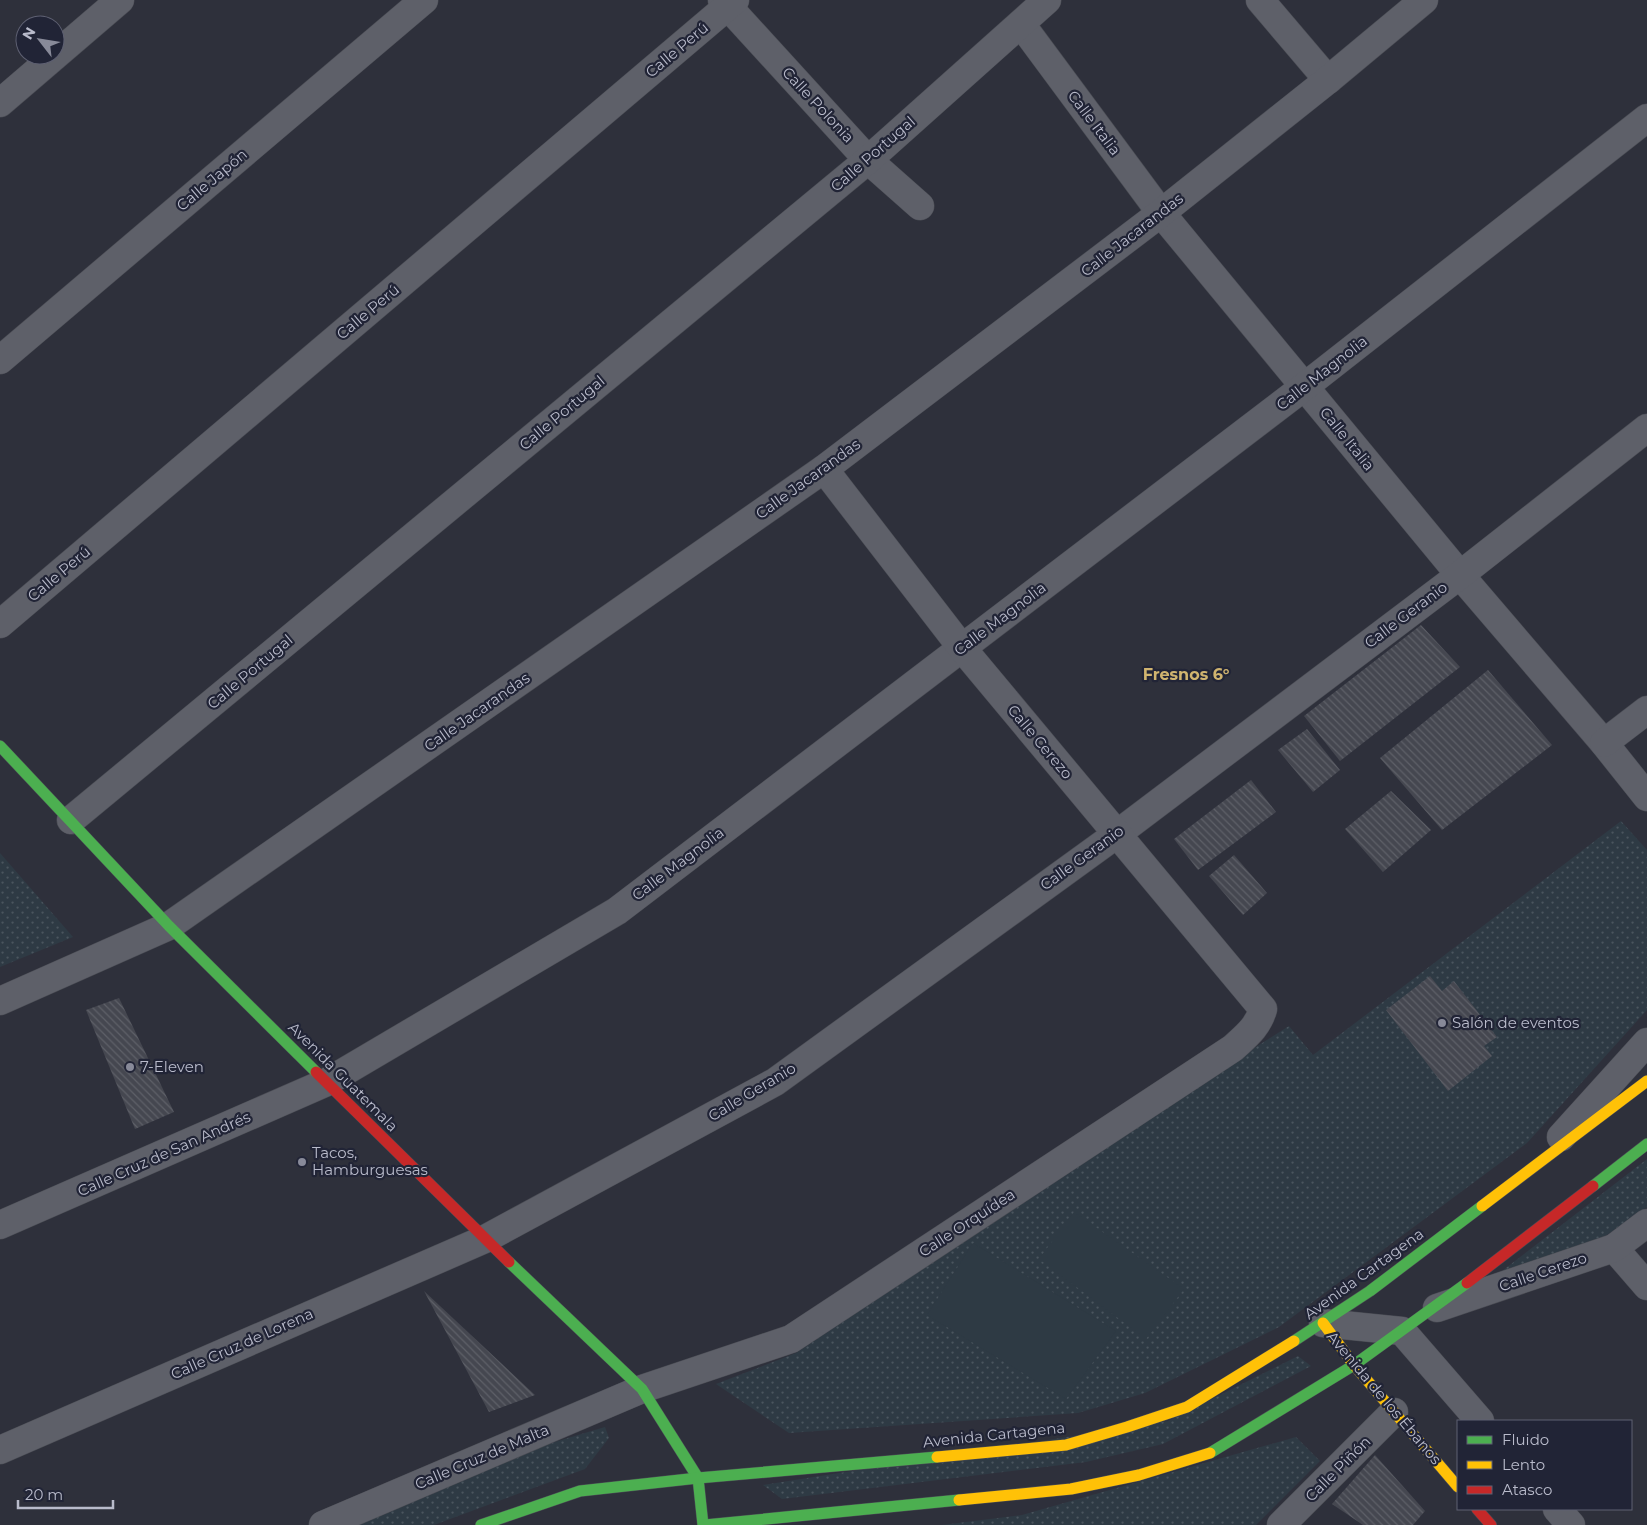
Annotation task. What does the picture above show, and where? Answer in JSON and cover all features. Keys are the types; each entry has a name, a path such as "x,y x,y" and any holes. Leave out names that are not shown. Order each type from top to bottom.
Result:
{"street":[{"path":"0,103 120,0"},
{"name":"Calle Japón","path":"0,360 424,0"},
{"name":"Calle Portugal","path":"71,820 868,160 1047,0"},
{"path":"1260,0 1328,80"},
{"name":"Calle Jacarandas","path":"0,1001 169,926 824,469 1161,213 1328,80 1424,0"},
{"name":"Calle Polonia","path":"728,2 868,160 920,206"},
{"name":"Calle Perú","path":"0,624 728,2"},
{"name":"Calle Italia","path":"1021,24 1161,213 1460,576 1604,743 1647,797"},
{"name":"Calle Magnolia","path":"327,1082 617,911 1304,386 1647,118"},
{"name":"Calle Geranio","path":"485,1239 775,1082 1117,834 1460,576 1647,428"},
{"name":"Calle Cerezo","path":"824,469 962,648 1263,1009"},
{"path":"1604,743 1647,710"},
{"name":"Avenida Guatemala","path":"0,746 169,926 485,1239 642,1389 698,1478"},
{"name":"Calle Orquídea","path":"642,1389 791,1339 1232,1048 1251,1032 1260,1020 1263,1009"},
{"path":"1538,1163 1647,1042"},
{"name":"Calle Cruz de San Andrés","path":"0,1225 327,1082"},
{"name":"Avenida Cartagena","path":"481,1525 580,1492 698,1478 1066,1445 1127,1427 1187,1406 1323,1323 1370,1291 1647,1082"},
{"path":"698,1478 704,1525 1071,1489 1140,1475 1207,1455 1354,1365 1433,1309 1647,1144"},
{"name":"Calle Cerezo","path":"1433,1309 1614,1248 1647,1223"},
{"name":"Calle Cruz de Lorena","path":"0,1450 485,1239"},
{"path":"1614,1248 1647,1286"},
{"name":"Avenida de los Ébanos","path":"1323,1323 1402,1331"},
{"name":"Avenida de los Ébanos","path":"1323,1323 1354,1365 1457,1486"},
{"path":"1402,1331 1479,1420"},
{"name":"Calle Cruz de Malta","path":"323,1525 642,1389"},
{"name":"Calle Piñón","path":"1282,1525 1394,1412"},
{"path":"1478,1510 1491,1525"},
{"path":"1558,1510 1571,1525"}],"shaded area":[{"path":"1621,821 1647,850 1647,1010 1527,1143 1279,1327 1145,1393 1078,1413 789,1433 716,1384 796,1353 1177,1097 1289,1026 1313,1055"},
{"path":"0,853 73,937 0,967"},
{"path":"1647,1159 1647,1207 1604,1237 1489,1281"},
{"path":"1074,1212 1184,1289 1146,1339 1039,1259"},
{"path":"973,1243 1116,1331 1066,1399 927,1315"},
{"path":"1298,1356 1311,1366 1163,1444 1086,1462 782,1499 763,1485 1168,1421"},
{"path":"605,1427 609,1438 585,1469 434,1525 352,1525 541,1446"},
{"path":"1296,1437 1320,1461 1256,1525 942,1525 1022,1515"}],"building":[{"path":"1421,625 1460,667 1340,761 1304,716"},
{"path":"1488,670 1552,745 1442,830 1380,758"},
{"path":"1307,729 1340,770 1313,792 1278,750"},
{"path":"1251,780 1276,812 1198,870 1174,839"},
{"path":"1391,791 1431,830 1383,872 1345,829"},
{"path":"1234,855 1267,893 1243,915 1209,876"},
{"name":"Salón de eventos","path":"1430,976 1442,991 1454,981 1497,1037 1484,1046 1492,1056 1448,1091 1386,1010"},
{"path":"119,998 174,1112 135,1129 86,1010"},
{"path":"424,1291 535,1395 489,1412"},
{"path":"1375,1455 1425,1511 1413,1525 1363,1525 1332,1504"}],"traffic: fast":[{"path":"0,746 169,926 316,1072"},
{"path":"1593,1186 1647,1144"},
{"path":"1294,1341 1370,1291 1482,1206"},
{"path":"509,1262 642,1389 698,1478 703,1525"},
{"path":"1210,1453 1354,1365 1467,1283"},
{"path":"481,1525 580,1491 698,1478 937,1457"},
{"path":"705,1525 959,1500"}],"traffic: slow":[{"path":"1482,1206 1647,1081"},
{"path":"1323,1323 1354,1365 1457,1486"},
{"path":"937,1457 1066,1445 1127,1427 1187,1407 1294,1341"},
{"path":"959,1500 1071,1489 1139,1475 1210,1453"}],"traffic: jam":[{"path":"316,1072 509,1262"},
{"path":"1467,1283 1593,1186"},
{"path":"1478,1510 1491,1525"}],"place":[{"name":"Salón de eventos","path":"1442,1023"},
{"name":"7-Eleven","path":"130,1067"},
{"name":"Tacos, Hamburguesas","path":"302,1162"}],"district":[{"name":"Fresnos 6°","path":"1186,674"}]}
